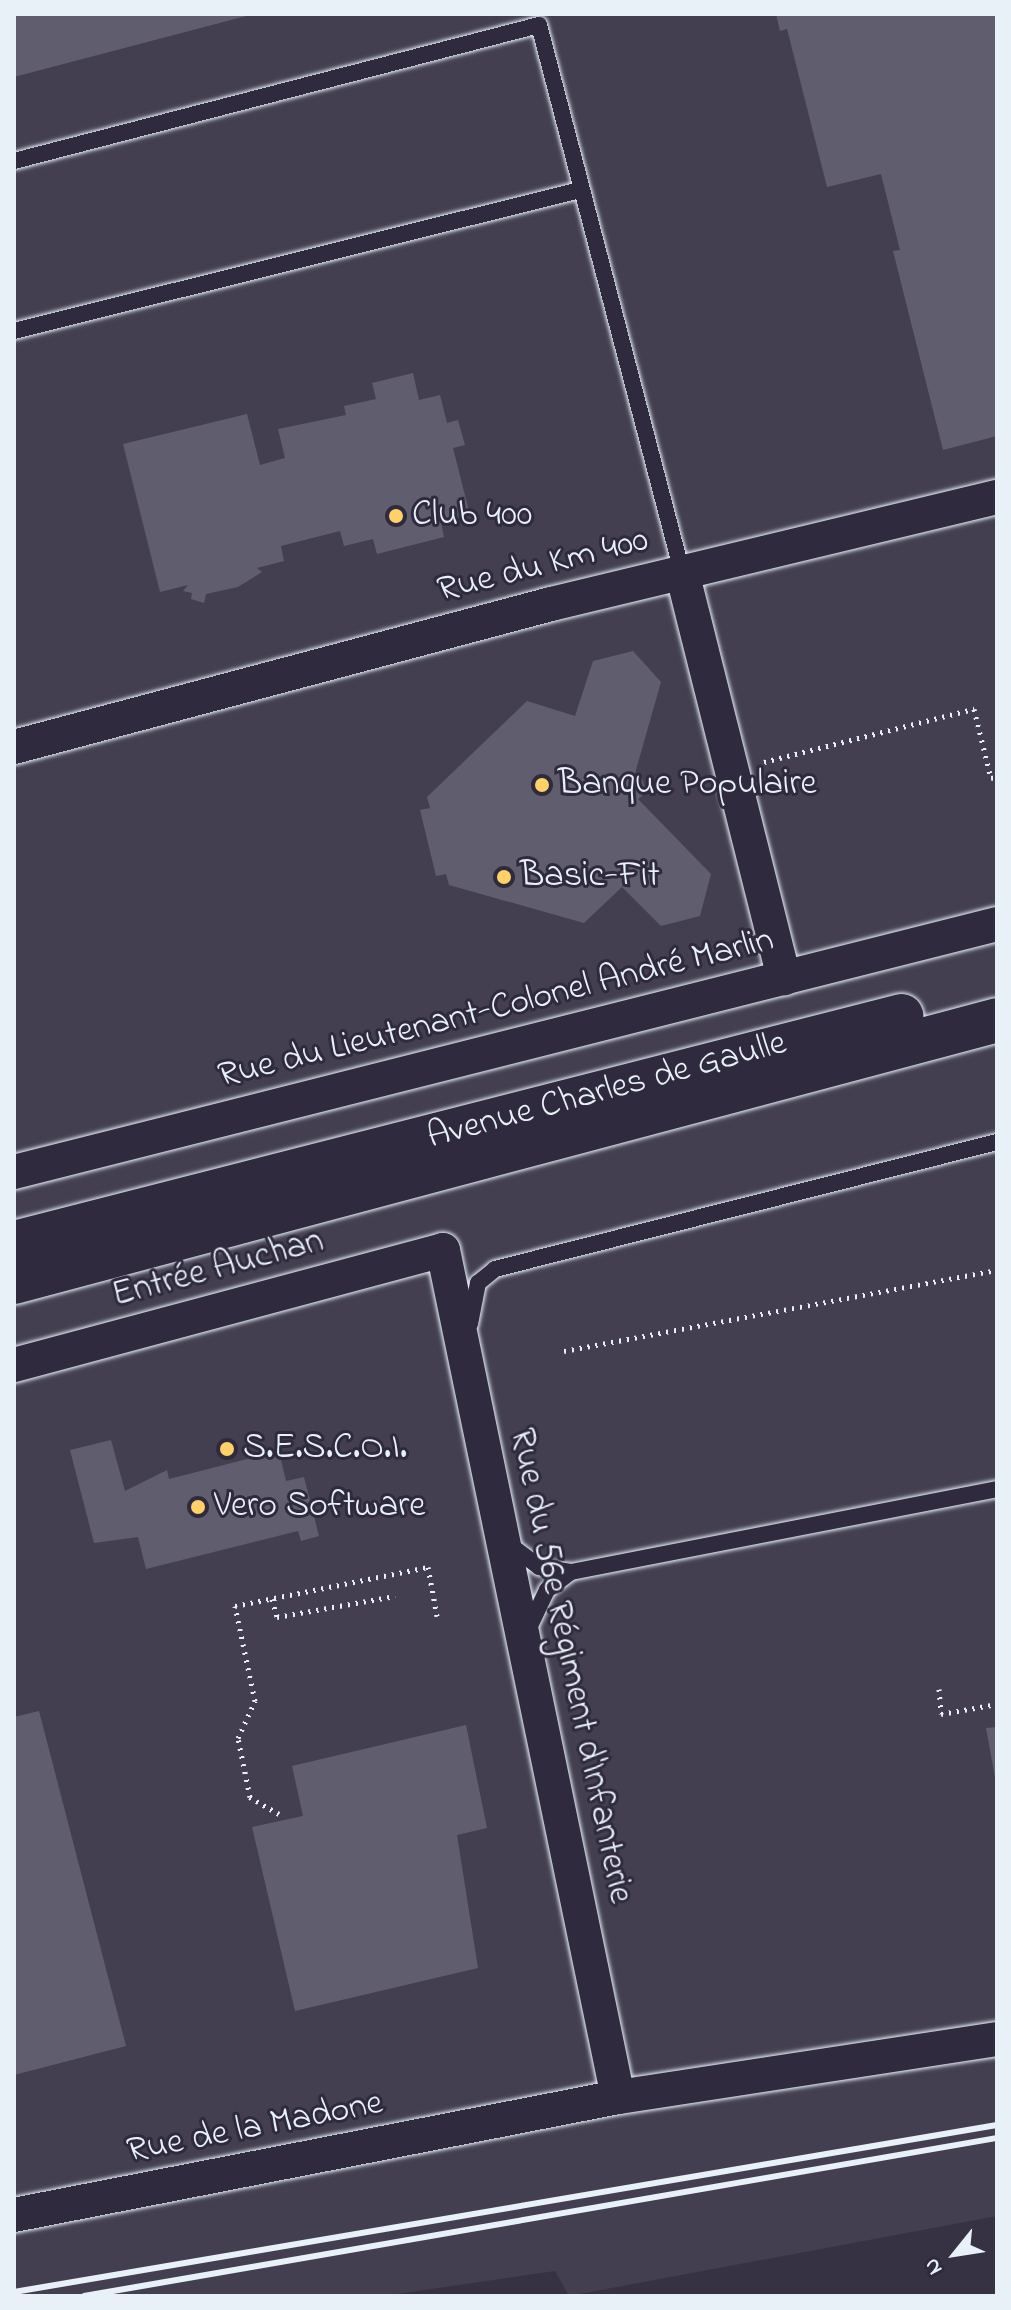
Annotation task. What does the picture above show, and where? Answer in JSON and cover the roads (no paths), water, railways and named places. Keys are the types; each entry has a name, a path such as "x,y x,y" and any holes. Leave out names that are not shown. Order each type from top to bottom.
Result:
{"main road":[{"name":"Avenue Charles de Gaulle","path":"221,1211 997,992"},
{"name":"Avenue Charles de Gaulle","path":"221,1211 997,1020"},
{"path":"14,1243 221,1211"},
{"path":"14,1282 221,1211"}],"street":[{"name":"Rue du Km 400","path":"14,747 682,572 997,497"},
{"path":"682,572 784,978"},
{"name":"Rue du Lieutenant-Colonel André Marlin","path":"14,1172 997,924"},
{"name":"Rue du 56e Régiment d'Infanterie","path":"443,1250 618,2097"},
{"name":"Entrée Auchan","path":"14,1365 443,1250"},
{"name":"Rue de la Madone","path":"14,2215 618,2097 997,2039"}],"lane":[{"path":"14,161 538,20 682,572"},
{"path":"14,331 580,190"},
{"path":"468,1368 474,1293 495,1269 997,1142"},
{"path":"503,1538 539,1567 571,1572 997,1489"},
{"path":"523,1643 536,1605 571,1572"}],"railway":[{"path":"14,2292 997,2125"},
{"path":"84,2296 997,2138"}],"place":[{"name":"Club 400","path":"396,516"},
{"name":"Banque Populaire","path":"542,785"},
{"name":"Basic-Fit","path":"504,877"},
{"name":"S.E.S.C.O.I.","path":"227,1449"},
{"name":"Vero Software","path":"198,1507"}]}
